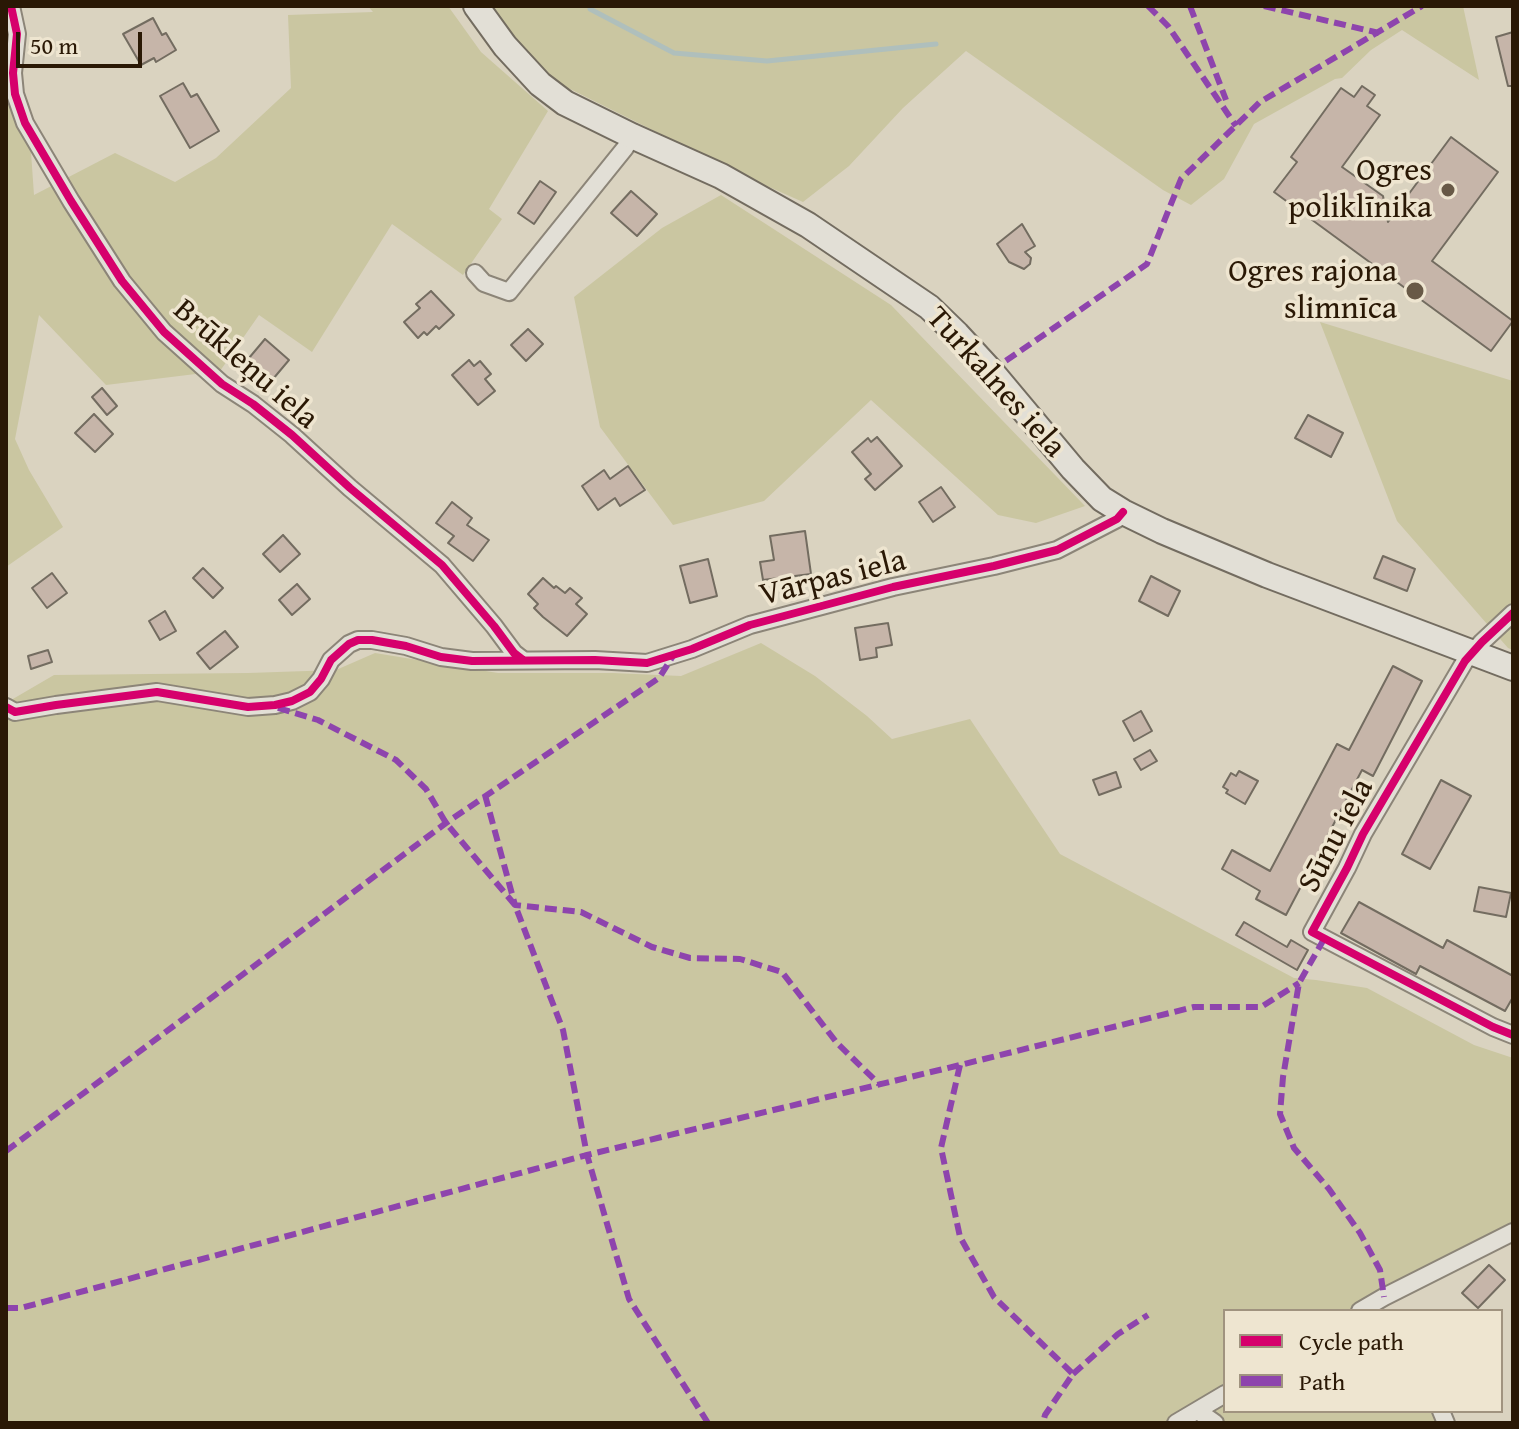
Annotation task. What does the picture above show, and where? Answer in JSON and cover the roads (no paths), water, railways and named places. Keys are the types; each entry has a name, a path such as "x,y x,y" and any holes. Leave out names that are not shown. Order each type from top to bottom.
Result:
{"main road":[{"name":"Turkalnes iela","path":"476,6 505,46 540,84 565,103 721,176 808,225 929,307 991,371 1102,499 1162,531 1267,575 1513,668"}],"street":[{"name":"Brūkleņu iela","path":"11,6 17,34 13,73 15,94 25,123 122,281 164,332 222,384 292,435 442,565 523,660"},
{"path":"475,273 484,283 509,292 632,136"},
{"name":"Vārpas iela","path":"6,707 15,712 157,692 248,707 275,705 310,692 331,660 358,640 406,646 441,657 472,661 595,660 647,663 692,649 750,625 893,587 1057,550 1117,519 1123,512"},
{"path":"1472,653 1513,613"},
{"name":"Sūnu iela","path":"1472,653 1363,834 1312,932 1513,1035"},
{"path":"1381,1304 1513,1232"},
{"path":"1176,1423 1223,1395"},
{"path":"1198,1411 1215,1423"}],"waterway":[{"path":"590,6 590,9 674,53 767,61 936,44"}],"place":[{"name":"Ogres poliklīnika","path":"1448,190"},
{"name":"Ogres rajona slimnīca","path":"1415,291"}]}
